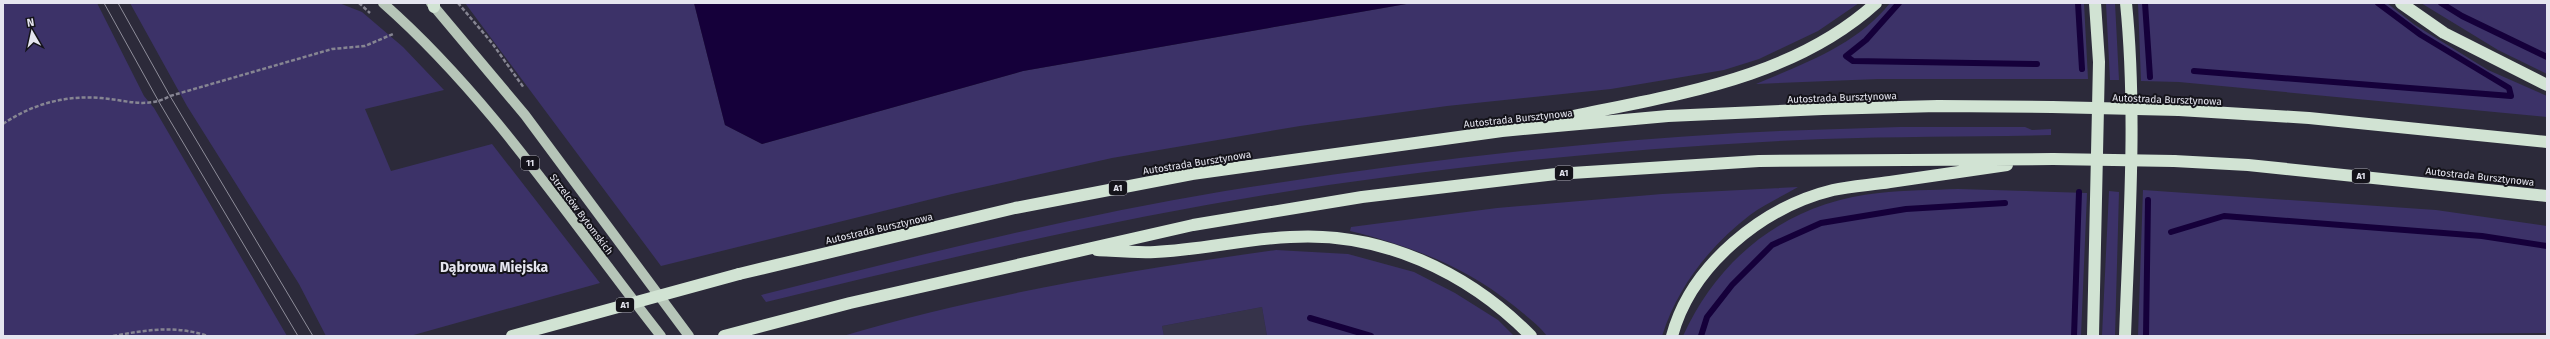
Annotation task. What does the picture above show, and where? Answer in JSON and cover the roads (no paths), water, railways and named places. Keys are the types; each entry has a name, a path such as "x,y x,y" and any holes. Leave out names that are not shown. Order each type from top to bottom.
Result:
{"highway":[{"path":"1502,131 1696,88 1780,64 1827,40 1855,22 1876,3"},
{"path":"2094,336 2099,62 2095,3"},
{"path":"2125,336 2130,192 2130,74 2126,3"},
{"path":"2401,3 2444,33 2547,86"},
{"name":"Autostrada Bursztynowa","path":"512,336 739,274 1015,208 1192,174 1502,131 1668,116 1822,109 1938,106 2052,107 2179,110 2309,118 2547,142"},
{"path":"1672,336 1686,300 1703,274 1732,242 1779,211 1832,190 2053,158"},
{"name":"Autostrada Bursztynowa","path":"724,336 777,321 1193,225 1362,197 1556,174 1758,161 2053,158 2174,161 2248,165 2547,196"},
{"path":"1080,250 1154,252 1291,236 1342,239 1372,244 1425,262 1457,277 1509,314 1531,336"}],"main road":[{"name":"Strzelców Bytomskich","path":"383,3 454,72 494,119 661,336"},
{"name":"Strzelców Bytomskich","path":"433,4 525,115 689,336"}],"waterway":[{"path":"1899,3 1866,40 1846,56 1853,61 2037,64"},
{"path":"2078,3 2082,69"},
{"path":"2145,3 2150,77"},
{"path":"2194,71 2511,96 2509,88 2421,35 2378,3"},
{"path":"2441,3 2462,16 2547,57"},
{"path":"2074,336 2079,192"},
{"path":"2146,336 2148,200"},
{"path":"1701,336 1707,317 1732,285 1772,245 1821,223 1906,209 2005,203"},
{"path":"2171,232 2224,216 2482,236 2547,246"},
{"path":"1310,318 1371,336"}],"tram line":[{"path":"104,3 159,102 298,336"},
{"path":"118,3 170,96 313,336"}],"district":[{"name":"Dąbrowa Miejska","path":"494,267"}]}
